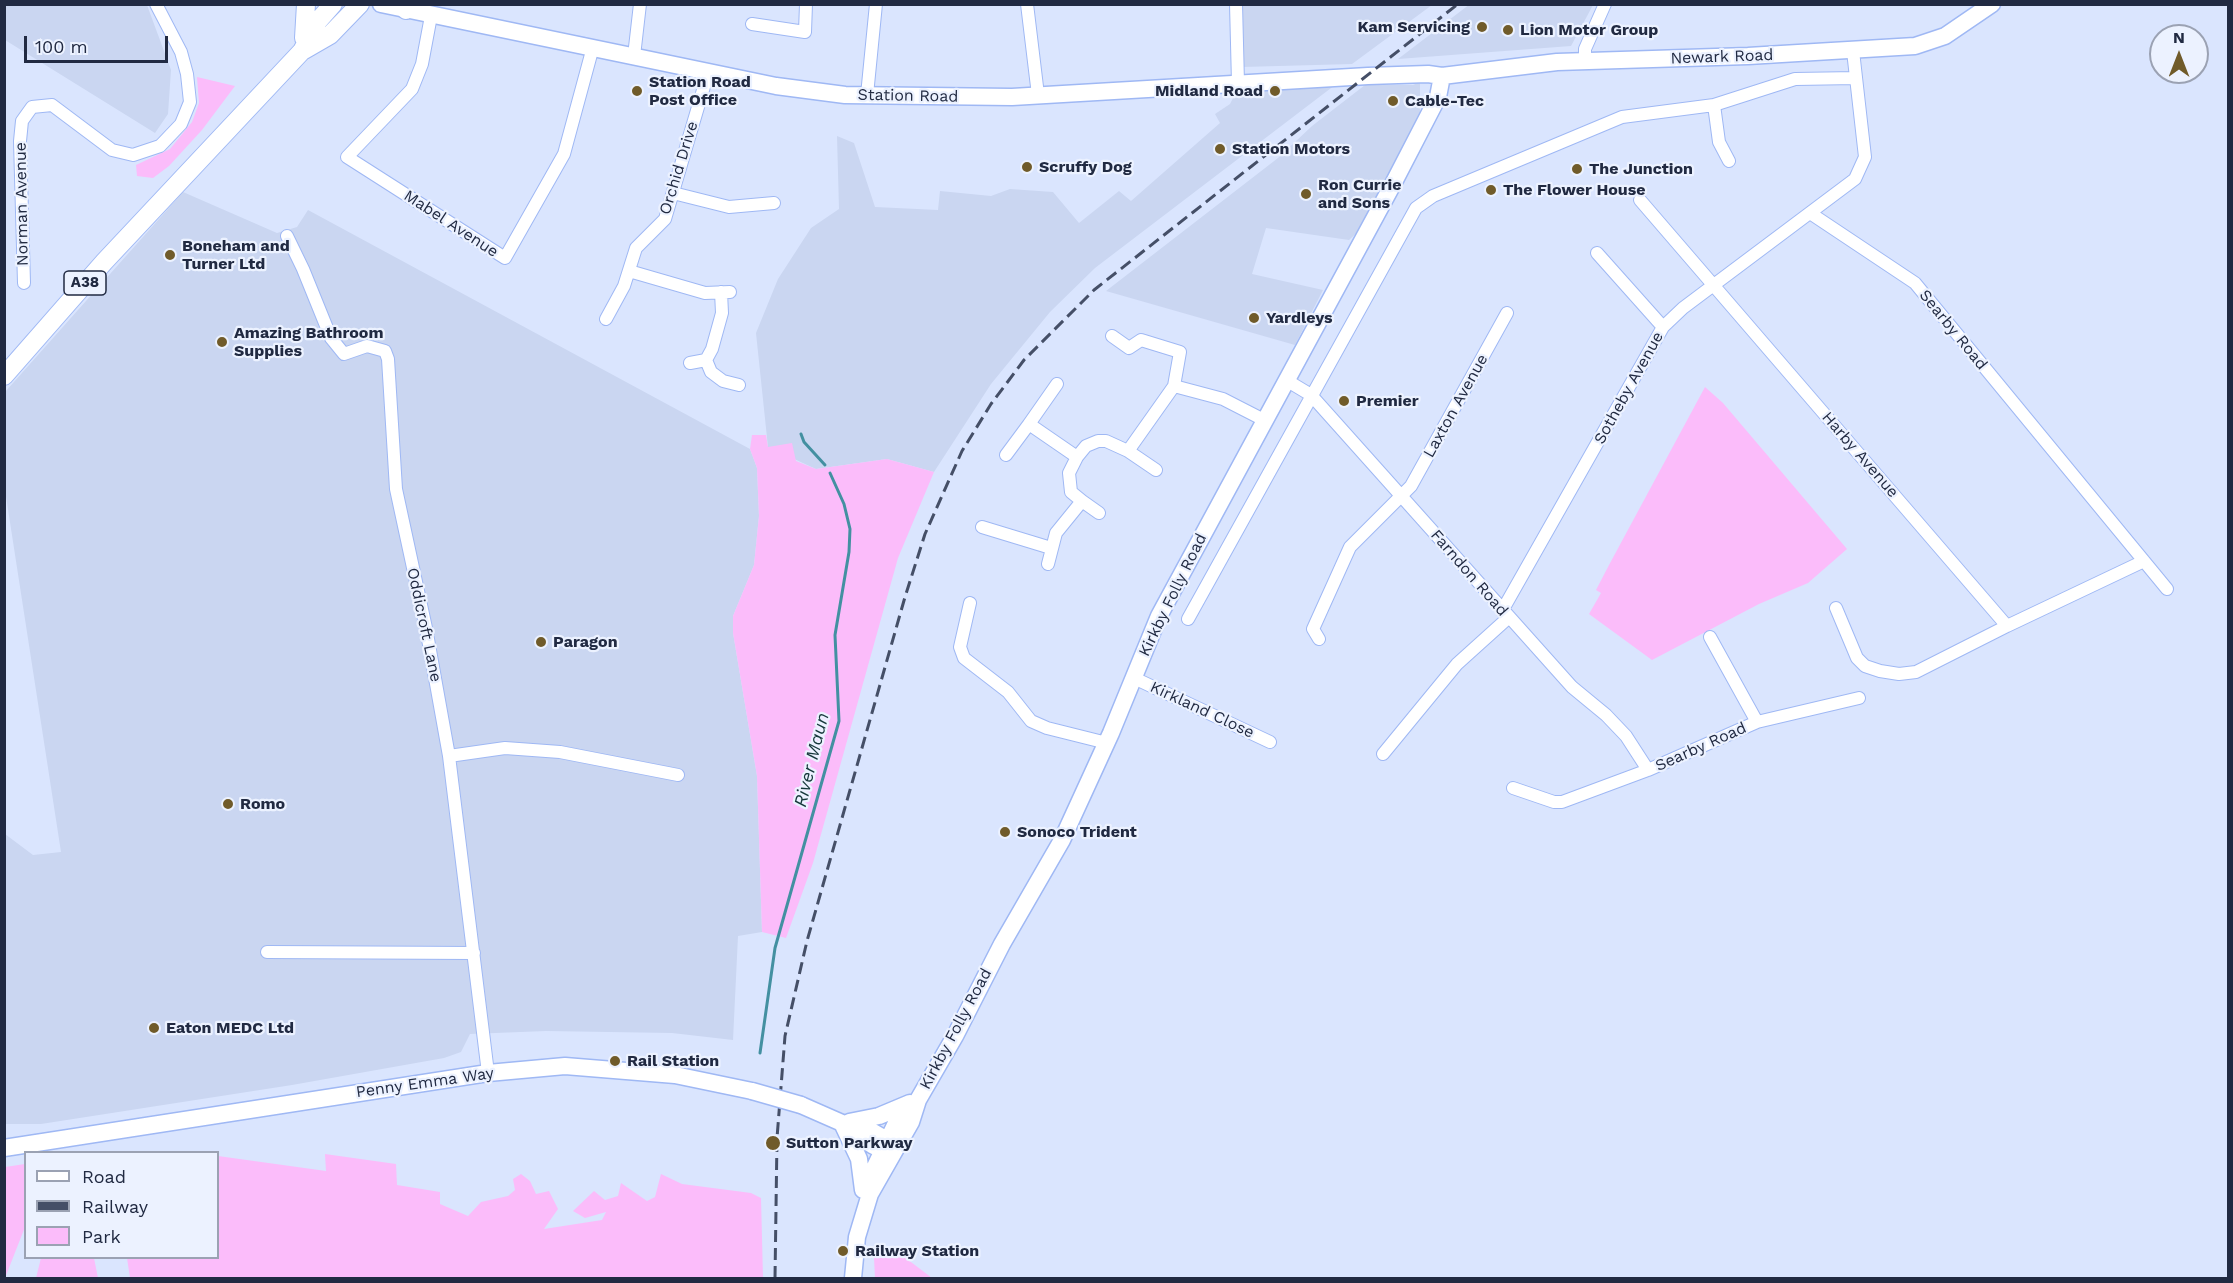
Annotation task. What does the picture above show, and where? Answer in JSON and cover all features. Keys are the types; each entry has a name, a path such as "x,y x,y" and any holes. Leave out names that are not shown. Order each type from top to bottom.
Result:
{"highway":[{"path":"302,51 308,17 306,4"},
{"name":"A38","path":"4,376 104,262 302,51 318,21 333,4"},
{"name":"A38","path":"302,51 330,34 360,4"}],"main road":[{"name":"Station Road","path":"381,4 405,7 431,16 593,47 708,73 776,86 845,95 1038,95 1428,74 1442,76"},
{"name":"Newark Road","path":"1442,76 1501,67 1853,51 1915,46 1945,36 1992,4"},
{"name":"Kirkby Folly Road","path":"853,1278 857,1237 872,1173 888,1147 898,1119 918,1100 1062,840 1107,743 1159,616 1438,97 1442,76"},
{"name":"Penny Emma Way","path":"4,1148 488,1073 566,1066 675,1075 752,1091 801,1106 842,1123 866,1128 888,1147"},
{"path":"867,1201 860,1160 842,1123 879,1116 918,1100"}],"street":[{"name":"Norman Avenue","path":"24,284 20,141 22,121 32,107 52,105 112,150 133,155 160,146 181,124 190,102 187,74 181,52 156,4"},
{"path":"634,56 640,4"},
{"path":"752,24 805,32 806,4"},
{"path":"867,95 876,4"},
{"path":"1027,4 1038,95"},
{"path":"1236,4 1238,83"},
{"path":"1585,62 1585,49 1605,4"},
{"name":"Mabel Avenue","path":"431,16 422,64 412,88 347,158 505,258 564,154 593,47"},
{"path":"1810,213 1855,179 1865,156 1853,51"},
{"name":"Orchid Drive","path":"606,319 624,286 636,248 665,219 708,73"},
{"name":"Newark Road","path":"1531,156 1622,117 1714,105 1794,79 1856,78"},
{"path":"1714,105 1719,142 1729,161"},
{"name":"Kirkby Folly Road","path":"1188,619 1416,208 1433,196 1531,156"},
{"path":"673,193 729,207 774,203"},
{"name":"Harby Avenue","path":"1640,200 2007,626"},
{"name":"Sotheby Avenue","path":"1383,754 1457,664 1505,615 1663,327 1713,285 1810,213"},
{"name":"Searby Road","path":"1810,213 1915,283 2167,589"},
{"name":"Oddicroft Lane","path":"287,236 331,338 344,354 367,346 385,351 387,359 396,489 426,628 449,756 488,1073"},
{"path":"1598,253 1663,327"},
{"path":"629,271 705,293 725,292 712,350 706,360 690,363"},
{"name":"Laxton Avenue","path":"1319,639 1313,629 1350,547 1411,486 1507,313"},
{"path":"1112,336 1129,348 1141,340 1180,352 1174,386 1128,451"},
{"path":"706,360 711,372 717,377 739,385"},
{"name":"Farndon Road","path":"1286,380 1311,395 1505,615 1572,687 1621,730 1648,770"},
{"path":"1006,455 1057,384"},
{"path":"1174,386 1223,399 1264,420"},
{"path":"1029,424 1077,457"},
{"path":"1099,513 1071,492 1069,473 1086,446 1098,441 1106,441 1128,451 1156,471"},
{"path":"1048,564 1056,533 1082,501"},
{"path":"982,527 1052,548"},
{"path":"1836,608 1857,658 1865,666 1899,674 1916,672 2144,561"},
{"path":"970,603 960,647 964,657 1008,692 1031,721 1047,728 1107,743"},
{"path":"1710,637 1757,722"},
{"name":"Kirkland Close","path":"1134,678 1270,742"},
{"name":"Searby Road","path":"1513,788 1554,802 1562,802 1648,770 1757,722 1859,698"},
{"path":"449,756 505,748 560,752 678,775"},
{"path":"267,952 474,953"}],"shaded area":[{"path":"5,4 147,5 171,70 168,114 155,133 5,40"},
{"name":"Lion Motor Group","path":"1470,4 1593,5 1571,46 1398,59"},
{"path":"1242,5 1432,5 1352,64 1242,67"},
{"path":"1420,82 1420,115 1362,228 1349,240 1266,228 1252,274 1323,290 1295,345 1106,291 1278,158 1312,126 1365,85 1413,85"},
{"path":"1335,85 1095,268 1050,312 991,384 934,472 887,459 816,469 768,447 756,333 778,279 811,228 839,209 837,136 854,143 875,207 938,210 940,191 991,196 1010,189 1053,192 1079,223 1119,191 1131,201 1220,123 1215,114 1230,104 1235,94"},
{"path":"183,192 277,233 297,227 308,210 750,449 757,468 759,516 754,565 733,616 733,633 757,776 762,932 738,936 733,1040 672,1033 546,1031 470,1034 461,1052 444,1058 292,1085 41,1124 5,1124 5,834 33,855 61,852 5,490 5,392"}],"green space":[{"path":"197,77 235,86 202,130 169,166 153,178 137,176 136,165 170,149 192,122 199,103"},
{"path":"1705,387 1723,403 1847,549 1808,583 1759,604 1652,660 1589,614 1601,593 1596,590"},
{"path":"752,435 766,435 768,447 792,443 796,461 816,469 887,459 934,472 898,558 813,863 786,938 762,932 757,776 733,633 733,616 754,565 759,516 757,468 750,449"},
{"path":"325,1154 396,1164 397,1185 440,1192 440,1204 468,1216 481,1202 508,1196 515,1190 513,1179 521,1174 530,1181 536,1194 549,1191 558,1209 544,1229 602,1220 606,1212 585,1218 573,1211 594,1191 605,1200 618,1196 621,1183 647,1201 655,1197 661,1174 682,1184 751,1193 761,1198 763,1278 130,1278 127,1259 219,1259 219,1156 326,1171"},
{"path":"24,1164 24,1230 5,1278 5,1167"},
{"path":"903,1256 932,1278 875,1278 874,1258"},
{"path":"41,1259 94,1259 98,1278 36,1278"}],"waterway":[{"name":"River Maun","path":"801,434 804,442 825,465"},
{"name":"River Maun","path":"760,1053 775,948 839,721 835,635 849,552 850,529 844,504 830,473"}],"railway":[{"path":"775,1278 777,1138 785,1036 807,941 905,597 925,534 962,451 991,404 1024,360 1094,290 1458,4"}],"place":[{"name":"Kam Servicing","path":"1482,27"},
{"name":"Lion Motor Group","path":"1508,30"},
{"name":"Station Road Post Office","path":"637,91"},
{"name":"Midland Road","path":"1275,91"},
{"name":"Cable-Tec","path":"1393,101"},
{"name":"Station Motors","path":"1220,149"},
{"name":"Scruffy Dog","path":"1027,167"},
{"name":"The Junction","path":"1577,169"},
{"name":"The Flower House","path":"1491,190"},
{"name":"Ron Currie and Sons","path":"1306,194"},
{"name":"Boneham and Turner Ltd","path":"170,255"},
{"name":"Yardleys","path":"1254,318"},
{"name":"Amazing Bathroom Supplies","path":"222,342"},
{"name":"Premier","path":"1344,401"},
{"name":"Paragon","path":"541,642"},
{"name":"Romo","path":"228,804"},
{"name":"Sonoco Trident","path":"1005,832"},
{"name":"Eaton MEDC Ltd","path":"154,1028"},
{"name":"Rail Station","path":"615,1061"},
{"name":"Sutton Parkway","path":"773,1143"},
{"name":"Railway Station","path":"843,1251"}]}
